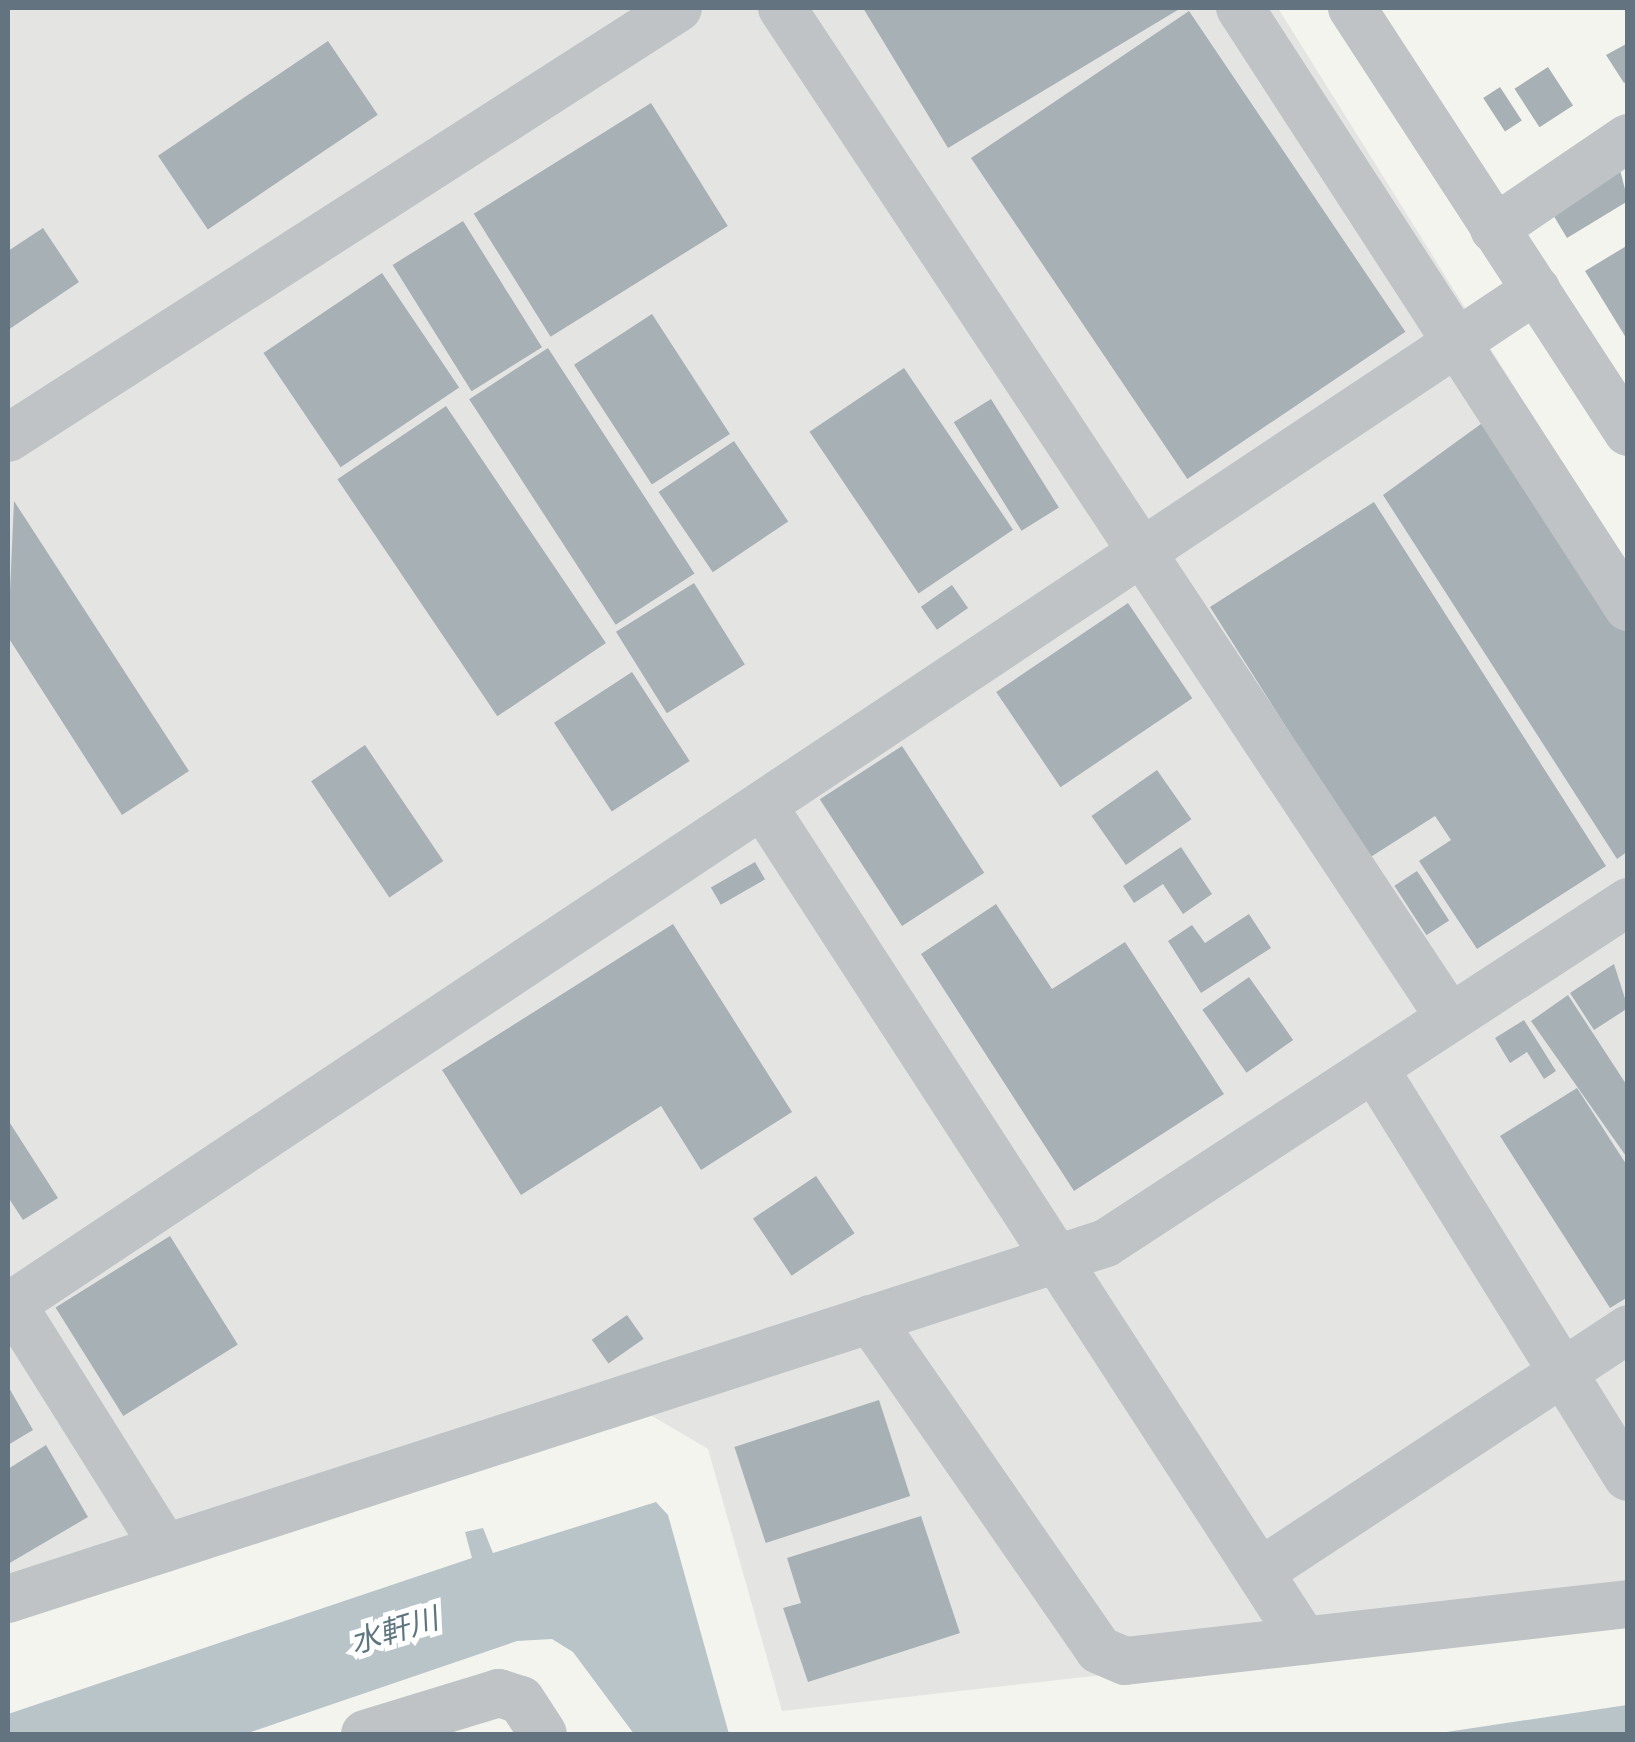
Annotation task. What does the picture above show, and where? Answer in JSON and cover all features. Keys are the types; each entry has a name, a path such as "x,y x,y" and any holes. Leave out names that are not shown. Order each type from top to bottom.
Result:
{"street":[{"path":"8,438 678,8"},
{"path":"782,8 1140,562 1450,1018"},
{"path":"1240,8 1461,342 1628,608"},
{"path":"1352,8 1628,432"},
{"path":"1494,229 1628,138"},
{"path":"166,1548 10,1306 1140,562 1536,290"},
{"path":"765,809 1060,1258 1304,1640"},
{"path":"8,1599 1106,1243 1628,902"},
{"path":"1374,1068 1628,1477"},
{"path":"870,1320 1099,1650 1125,1661 1628,1604"},
{"path":"1260,1572 1628,1329"},
{"path":"365,1734 499,1693 521,1700 543,1734"}],"shaded area":[{"path":"8,8 1278,8 1627,567 1627,1616 782,1711 708,1449 652,1416 8,1613"}],"water":[{"name":"水軒川","path":"656,1502 668,1515 729,1734 634,1734 573,1652 552,1639 517,1641 245,1734 8,1734 8,1714 472,1558 465,1532 483,1528 493,1553"},
{"path":"1627,1705 1627,1734 1433,1734"}],"building":[{"path":"863,8 1181,8 948,148"},
{"path":"1189,11 1405,332 1187,479 971,158"},
{"path":"328,41 378,115 208,229 158,156"},
{"path":"1628,43 1628,81 1624,83 1606,55"},
{"path":"1548,67 1573,106 1540,127 1514,89"},
{"path":"1500,87 1522,121 1505,131 1483,98"},
{"path":"651,103 728,226 551,337 474,214"},
{"path":"1617,158 1628,201 1567,238 1546,203"},
{"path":"463,221 542,347 472,391 393,265"},
{"path":"43,228 79,282 8,330 8,251"},
{"path":"1628,245 1628,341 1585,271"},
{"path":"382,273 459,387 341,467 263,353"},
{"path":"652,314 730,434 652,485 574,365"},
{"path":"548,348 695,574 616,625 469,399"},
{"path":"904,368 1013,530 919,593 809,432"},
{"path":"991,399 1059,508 1022,531 954,422"},
{"path":"446,406 606,643 497,716 337,479"},
{"path":"1492,416 1628,628 1628,851 1617,859 1383,495"},
{"path":"734,441 788,521 713,572 659,492"},
{"path":"14,501 189,771 122,815 8,637"},
{"path":"1374,502 1606,866 1477,949 1419,861 1451,840 1435,816 1369,858 1210,607"},
{"path":"694,583 745,664 667,713 616,632"},
{"path":"952,585 968,608 937,630 921,607"},
{"path":"1128,603 1192,698 1060,787 996,692"},
{"path":"632,672 690,761 612,812 554,723"},
{"path":"365,745 443,861 389,897 311,781"},
{"path":"902,746 984,873 902,926 820,799"},
{"path":"1157,770 1191,819 1126,865 1091,816"},
{"path":"1181,847 1212,894 1183,914 1163,884 1134,903 1123,886"},
{"path":"755,862 765,879 721,905 711,888"},
{"path":"1417,871 1449,920 1426,935 1394,886"},
{"path":"996,904 1052,989 1125,942 1224,1094 1074,1191 921,954"},
{"path":"1249,914 1271,948 1201,993 1168,941 1192,925 1205,943"},
{"path":"673,924 792,1112 701,1170 661,1106 521,1195 442,1070"},
{"path":"1614,964 1628,1008 1594,1030 1570,993"},
{"path":"1249,977 1293,1040 1246,1073 1202,1010"},
{"path":"1568,995 1628,1087 1628,1159 1531,1021"},
{"path":"1524,1020 1556,1071 1544,1079 1527,1052 1510,1063 1495,1038"},
{"path":"1577,1088 1628,1167 1628,1297 1610,1308 1500,1136"},
{"path":"8,1120 58,1198 23,1220 8,1197"},
{"path":"816,1176 855,1233 792,1276 753,1218"},
{"path":"170,1236 238,1345 123,1416 56,1308"},
{"path":"627,1315 644,1339 608,1363 592,1340"},
{"path":"8,1386 33,1430 8,1445"},
{"path":"879,1400 910,1496 766,1543 734,1447"},
{"path":"46,1445 88,1517 8,1564 8,1469"},
{"path":"921,1516 960,1633 808,1682 783,1608 801,1603 787,1558"}]}
